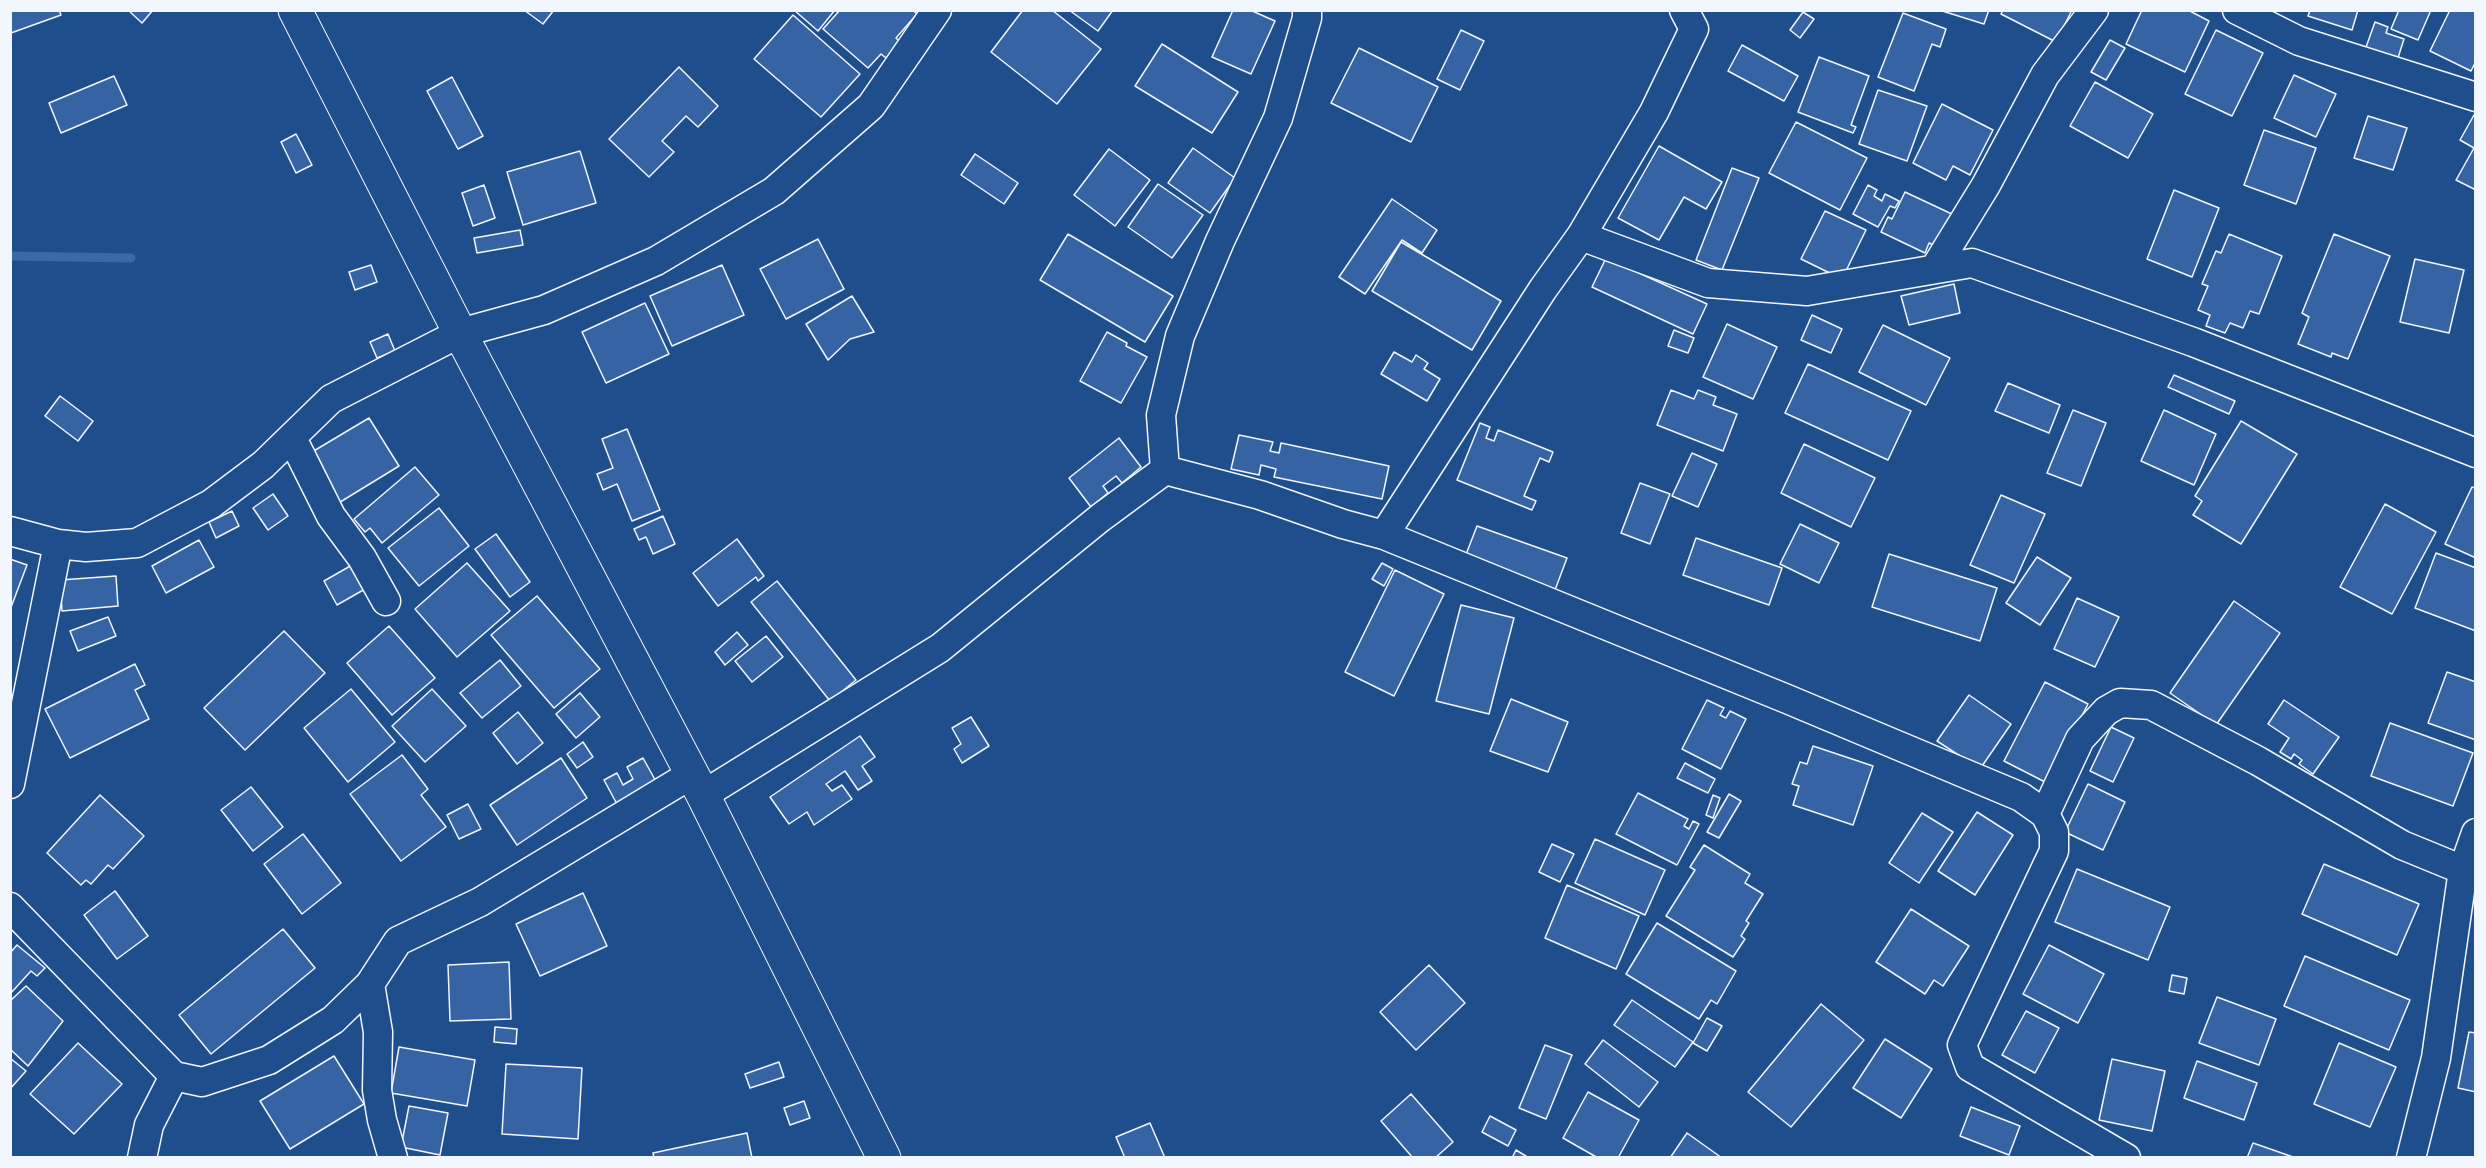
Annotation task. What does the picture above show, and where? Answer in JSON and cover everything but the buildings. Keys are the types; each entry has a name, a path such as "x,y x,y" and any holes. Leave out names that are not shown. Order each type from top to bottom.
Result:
{"main road":[{"path":"295,10 460,333 698,784 884,1158"}],"street":[{"path":"10,531 58,544 86,547 137,543 211,504 263,465 331,399 460,333 544,310 656,261 774,191 871,106 937,10"},
{"path":"1165,470 1161,415 1180,336 1220,241 1278,118 1307,18 1307,10"},
{"path":"1384,535 1543,290 1581,236 1654,112 1694,29 1684,10"},
{"path":"1935,268 1986,185 2045,75 2094,10"},
{"path":"2237,10 2299,41 2475,96"},
{"path":"1581,236 1708,283 1807,291 1972,263 2193,342 2475,453"},
{"path":"292,438 331,516 362,558 386,601"},
{"path":"1165,470 1260,495 1343,524 1384,535 2021,797 2045,814 2054,832 2054,851 1962,1044 1970,1067 2126,1158"},
{"path":"10,907 174,1076 202,1082 269,1060 333,1020 370,984 398,941 480,902 698,784 939,648 1100,518 1165,470"},
{"path":"10,784 58,544"},
{"path":"2045,814 2080,739 2106,711 2120,703 2151,705 2258,760 2402,845 2463,870"},
{"path":"2411,1158 2436,1058 2463,870 2475,833"},
{"path":"370,984 378,1032 377,1090 382,1120 393,1158"},
{"path":"142,1158 149,1125 174,1076"}],"waterway":[{"path":"10,256 131,258"}]}
